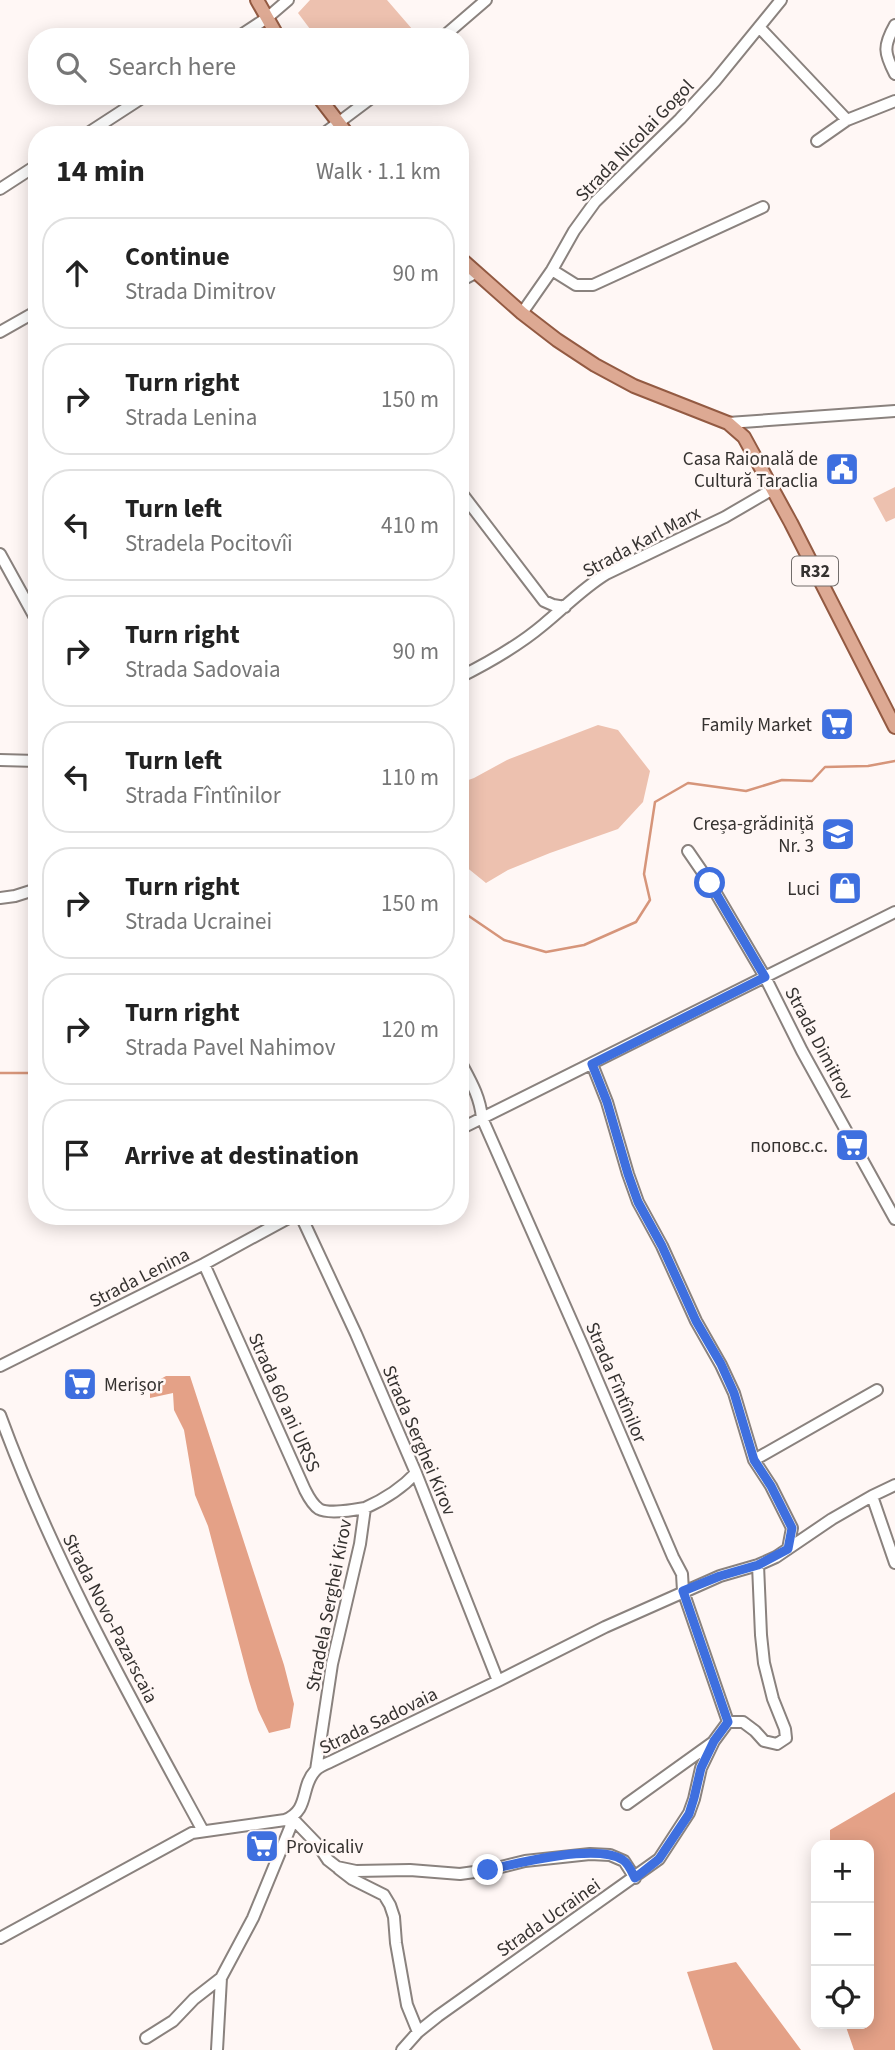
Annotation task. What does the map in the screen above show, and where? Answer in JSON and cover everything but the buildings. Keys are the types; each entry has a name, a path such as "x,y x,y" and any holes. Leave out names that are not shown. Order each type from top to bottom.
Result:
{"main road":[{"path":"257,0 273,28"},
{"path":"325,105 340,126"},
{"name":"R32","path":"469,267 522,313 595,365 635,386 728,424 744,437 895,726"}],"street":[{"path":"252,28 288,0"},
{"path":"453,28 486,0"},
{"name":"Strada Nicolai Gogol","path":"522,313 552,270 574,231 596,202 715,81 781,0"},
{"path":"895,25 885,52 895,74"},
{"path":"759,27 847,120"},
{"path":"817,141 847,120 895,101"},
{"path":"99,126 131,105"},
{"path":"334,126 362,105"},
{"path":"0,189 28,172"},
{"path":"552,270 576,285 593,285 762,207"},
{"path":"469,276 475,273"},
{"path":"0,332 28,315"},
{"path":"728,424 895,411"},
{"name":"Strada Karl Marx","path":"469,672 540,628 606,574 725,517 773,489"},
{"path":"469,503 544,601 565,607"},
{"path":"0,554 28,605"},
{"path":"0,760 28,761"},
{"name":"Strada Dimitrov","path":"688,851 765,977 802,1051 895,1219"},
{"path":"0,898 28,891"},
{"path":"469,1124 895,912"},
{"path":"592,1064 607,1102 638,1202 662,1246 696,1321 721,1364 734,1393 754,1460 771,1486 792,1528 788,1549"},
{"name":"Strada Fîntînilor","path":"469,1078 481,1105 482,1118 682,1574 683,1591 728,1722"},
{"name":"Strada Lenina","path":"0,1366 204,1264 276,1225"},
{"name":"Strada Serghei Kirov","path":"305,1225 416,1473 498,1681"},
{"name":"Strada 60 ani URSS","path":"204,1264 311,1500 318,1509 329,1511 365,1508"},
{"path":"754,1460 877,1390"},
{"name":"Strada Novo-Pazarscaia","path":"0,1415 67,1576 203,1831"},
{"name":"Stradela Serghei Kirov","path":"316,1770 332,1664 360,1544 365,1508 408,1482 416,1473"},
{"name":"Strada Sadovaia","path":"292,1818 301,1807 310,1779 316,1770 605,1627 720,1576 758,1565 788,1549 832,1519 895,1485"},
{"path":"872,1496 895,1563"},
{"path":"728,1722 743,1722 764,1741 777,1744 786,1738 764,1663 758,1565"},
{"name":"Strada Ucrainei","path":"402,2050 418,2032 659,1859 689,1814 701,1768 714,1741 728,1722"},
{"name":"Strada Ucrainei","path":"626,1804 714,1741"},
{"path":"0,1938 178,1840 203,1831 292,1818"},
{"path":"292,1818 337,1867 352,1879 384,1895 390,1905 407,2005 418,2032"},
{"path":"146,2038 173,2021 220,1978 253,1918 292,1818"},
{"path":"337,1867 356,1871 410,1870 460,1874 525,1861 590,1854 610,1855 624,1861 635,1878"},
{"path":"217,2050 220,1978"}],"shaded area":[{"path":"310,0 387,0 411,28 309,28 298,13"},
{"path":"895,487 895,518 886,522 873,498"},
{"path":"598,725 618,730 650,771 643,802 618,829 508,870 486,883 469,869 469,780 507,760"},
{"path":"166,1376 190,1376 284,1665 294,1704 290,1728 269,1733 258,1710 208,1526 195,1495 184,1430 174,1410 173,1393 150,1398 150,1385"},
{"path":"895,1792 895,2050 854,2050 847,2029 874,2029 874,1840 830,1840 830,1830"},
{"path":"736,1962 801,2050 713,2050 687,1972"}],"waterway":[{"path":"469,916 504,940 546,952 584,945 636,922 650,900 644,874 655,802 688,783 746,791 782,780 812,781 825,767 868,766 895,761"},
{"path":"0,1073 28,1073"}],"place":[{"name":"Casa Raională de Cultură Taraclia","path":"842,469"},
{"name":"Family Market","path":"837,724"},
{"name":"Creșa-grădiniță Nr. 3","path":"838,834"},
{"name":"Luci","path":"845,888"},
{"name":"поповс.с.","path":"852,1145"},
{"name":"Merișor","path":"80,1384"},
{"name":"Provicaliv","path":"262,1846"}],"route":[{"path":"488,1870 525,1861 590,1854 610,1855 624,1861 635,1878 659,1859 689,1814 701,1768 714,1741 728,1722 683,1591 758,1565 788,1549 792,1528 771,1486 754,1460 734,1393 721,1364 696,1321 662,1246 638,1202 607,1102 592,1064 765,977 710,883"}]}
